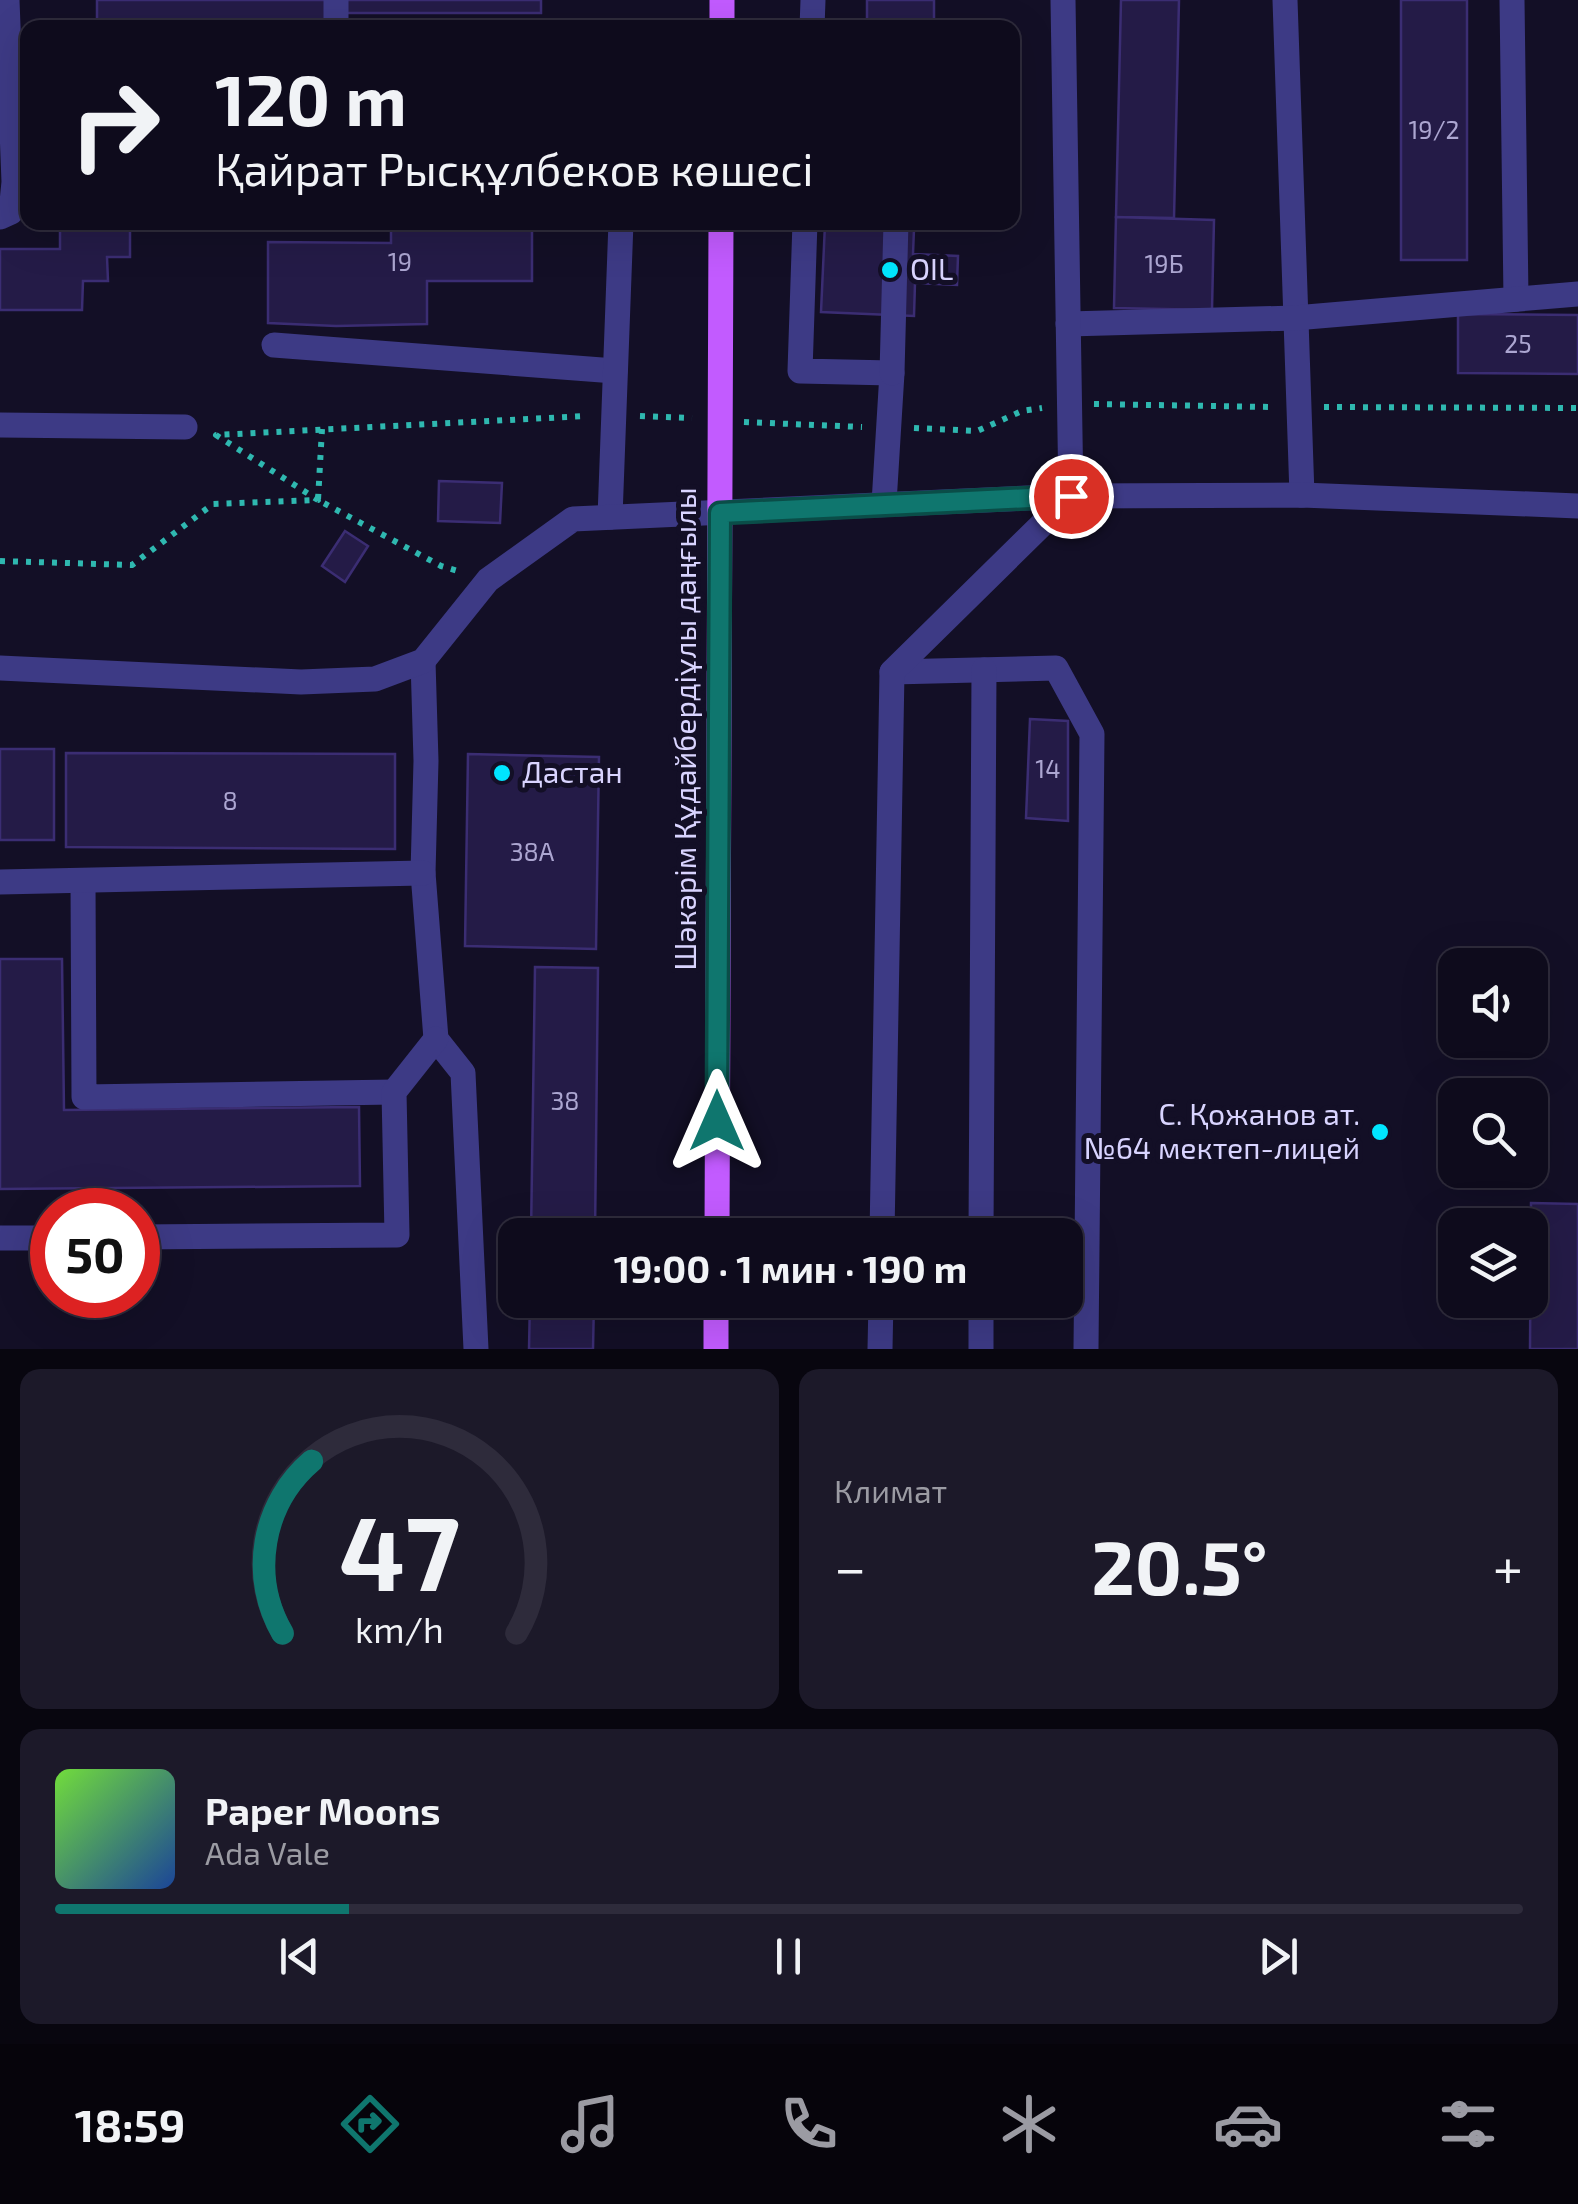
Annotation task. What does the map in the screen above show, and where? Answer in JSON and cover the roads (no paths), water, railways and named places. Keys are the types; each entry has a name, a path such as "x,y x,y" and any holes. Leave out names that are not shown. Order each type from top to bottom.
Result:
{"main road":[{"name":"Шәкәрім Құдайбердіұлы даңғылы","path":"717,1218 721,230"},
{"path":"716,1318 716,1349"}],"street":[{"path":"0,216 11,212 14,182 7,0"},
{"path":"882,1218 892,672 1071,496 1063,0"},
{"path":"1284,0 1302,495"},
{"path":"1512,0 1516,299"},
{"path":"610,517 621,230"},
{"path":"805,230 800,371 892,373"},
{"path":"884,503 896,230"},
{"path":"1068,324 1296,318 1578,294"},
{"path":"274,345 615,370"},
{"path":"0,424 185,427"},
{"path":"0,668 302,682 375,679 423,661 488,580 573,519 1071,496 1302,495 1578,506"},
{"path":"423,661 423,873 436,1039 463,1073 476,1349"},
{"path":"892,672 1056,668 1092,734 1086,1349"},
{"path":"981,1218 984,670"},
{"path":"0,882 423,873"},
{"path":"82,881 84,1096 394,1092"},
{"path":"160,1237 397,1235 394,1092 436,1039"},
{"path":"0,1238 30,1238"},
{"path":"880,1349 881,1318"},
{"path":"981,1318 981,1349"}],"place":[{"name":"OIL","path":"890,270"},
{"name":"Дастан","path":"502,773"},
{"name":"С. Қожанов ат. №64 мектеп-лицей","path":"1380,1132"}]}
